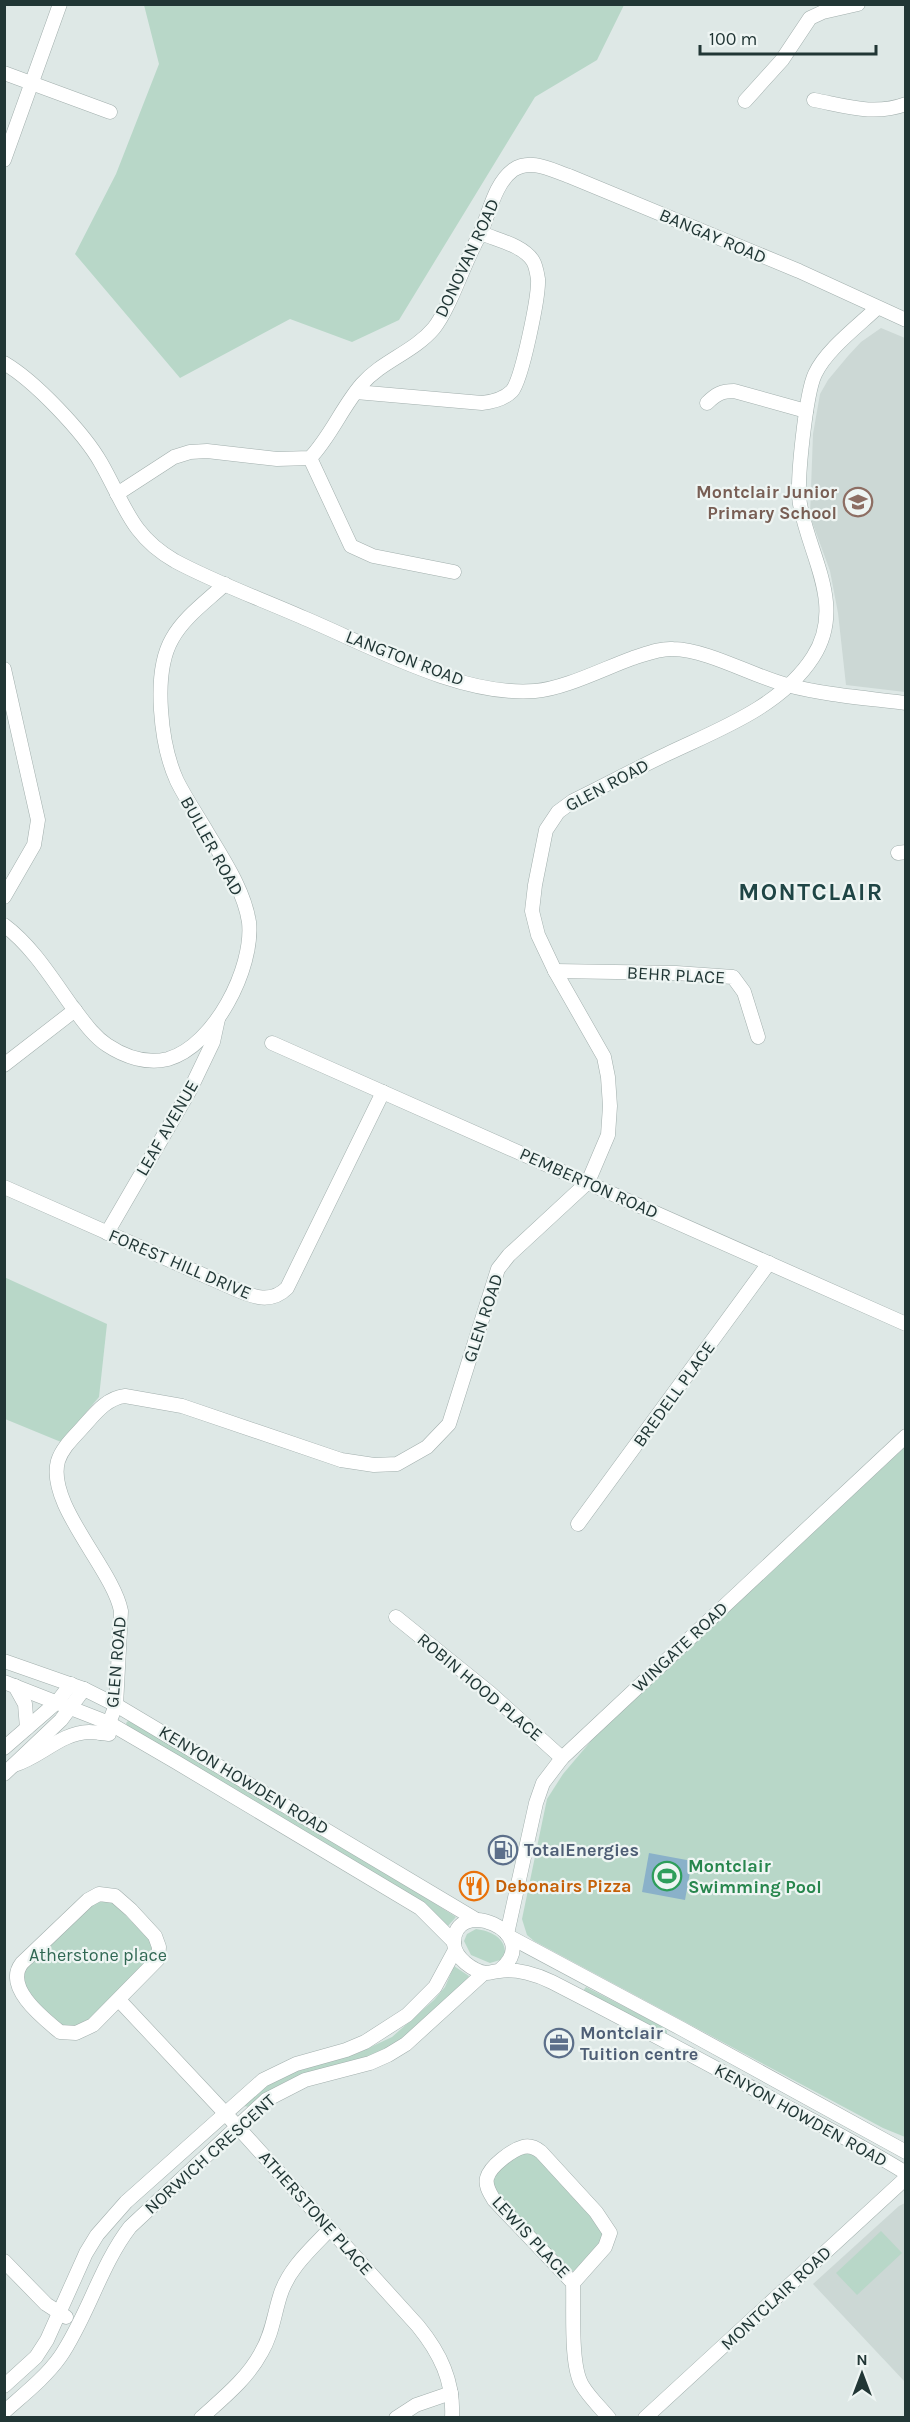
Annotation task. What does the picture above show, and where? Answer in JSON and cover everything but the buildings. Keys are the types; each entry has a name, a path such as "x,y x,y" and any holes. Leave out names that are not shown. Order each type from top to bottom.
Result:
{"street":[{"path":"4,160 60,4"},
{"path":"745,101 782,60 810,18 823,12 858,4"},
{"path":"4,73 111,112"},
{"path":"814,100 868,111 906,104"},
{"name":"BANGAY ROAD","path":"518,168 536,164 569,176 799,271 906,320"},
{"name":"DONOVAN ROAD","path":"310,458 321,447 356,392 380,368 419,342 440,320 481,232 496,193 507,176 518,168"},
{"path":"356,392 482,403 501,398 512,390 517,383 525,352 538,279 535,266 525,252 481,232"},
{"name":"GLEN ROAD","path":"104,1728 116,1705 122,1618 120,1605 64,1498 57,1478 58,1460 72,1439 107,1402 125,1396 189,1408 341,1460 387,1465 411,1458 427,1447 449,1424 491,1289 502,1262 588,1182 608,1135 610,1106 607,1066 598,1045 555,971 538,935 532,911 542,843 551,821 558,812 573,801 742,718 787,685 812,658 821,640 827,604 825,584 802,514 798,493 806,411 815,374 824,359 877,308"},
{"name":"LANGTON ROAD","path":"4,363 43,394 79,431 100,462 127,515 138,531 153,546 175,560 225,584 430,672 487,688 520,692 539,691 554,688 644,654 673,649 703,655 787,685 906,703"},
{"path":"707,403 714,395 724,391 734,391 806,411"},
{"path":"117,494 174,457 190,452 207,451 277,459 310,458 351,546 362,553 373,556 454,572"},
{"name":"BULLER ROAD","path":"4,925 32,952 97,1037 108,1046 131,1057 166,1059 184,1050 218,1019 245,966 249,946 248,921 232,876 177,779 166,747 161,683 165,654 177,630 225,584"},
{"path":"4,669 38,820 34,845 4,897"},
{"name":"BEHR PLACE","path":"555,971 676,973 733,977 744,992 758,1036"},
{"path":"4,1065 75,1010"},
{"name":"LEAF AVENUE","path":"107,1233 190,1090 213,1042 218,1019"},
{"name":"PEMBERTON ROAD","path":"272,1043 906,1324"},
{"name":"FOREST HILL DRIVE","path":"4,1187 250,1295 262,1298 279,1295 287,1288 383,1092"},
{"name":"BREDELL PLACE","path":"578,1524 769,1263"},
{"name":"WINGATE ROAD","path":"508,1936 515,1895 539,1793 543,1783 562,1758 906,1436"},
{"name":"ROBIN HOOD PLACE","path":"396,1617 490,1693 562,1758"},
{"name":"KENYON HOWDEN ROAD","path":"4,1661 77,1687 116,1705 475,1919"},
{"path":"10,1684 26,1704 27,1728"},
{"name":"KENYON HOWDEN ROAD","path":"10,1684 71,1707 104,1728 133,1737 420,1908 455,1946"},
{"path":"4,1749 77,1687"},
{"path":"9,1769 52,1729 71,1707 77,1687"},
{"path":"9,1769 30,1760 69,1736 104,1728"},
{"path":"99,1894 115,1896 121,1900 155,1936 159,1947 158,1959 154,1965 119,2000 84,2031 69,2034 60,2032 51,2025 23,1995 17,1982 18,1970 22,1963 88,1900 99,1894"},
{"name":"WINGATE ROAD","path":"490,1923 515,1895"},
{"path":"475,1919 490,1923 508,1936 512,1944 511,1958 500,1970 484,1973 463,1960 455,1946 455,1936 462,1925 475,1919"},
{"name":"KENYON HOWDEN ROAD","path":"508,1936 906,2152"},
{"name":"NORWICH CRESCENT","path":"4,2386 36,2356 60,2314 86,2253 111,2217 263,2080 279,2070 346,2050 389,2029 428,1997 455,1946"},
{"name":"KENYON HOWDEN ROAD","path":"500,1970 534,1975 561,1987 906,2173"},
{"path":"561,1987 570,1970"},
{"name":"NORWICH CRESCENT","path":"4,2412 59,2359 119,2241 130,2227 266,2100 305,2080 370,2063 388,2055 406,2044 484,1973"},
{"name":"ATHERSTONE PLACE","path":"119,2000 238,2127 434,2346 442,2359 451,2393 452,2418"},
{"path":"674,2046 682,2029"},
{"name":"LEWIS PLACE","path":"573,2283 605,2247 609,2238 607,2226 541,2152 529,2147 519,2149 490,2171 487,2186 489,2192 573,2283 575,2362 578,2376 587,2392 609,2418"},
{"name":"MONTCLAIR ROAD","path":"645,2418 906,2178"},
{"path":"201,2418 256,2362 270,2334 285,2282 304,2256 330,2229"},
{"path":"4,2261 39,2297 60,2314 79,2323"},
{"path":"396,2418 416,2405 451,2393"}],"shaded area":[{"name":"Montclair Junior Primary School","path":"881,328 905,338 905,692 846,685 838,613 830,571 810,516 813,434 820,394 828,380 848,356 861,342"},
{"path":"905,2203 905,2382 813,2284"}],"green space":[{"path":"144,4 624,5 597,60 535,97 399,320 352,342 290,319 180,378 75,254 116,174 159,64"},
{"path":"4,1277 107,1324 99,1397 61,1442 5,1419"},
{"path":"905,1447 905,2137 883,2128 534,1941 527,1935 522,1919 547,1799 563,1774 602,1728"},
{"path":"129,1720 456,1917 448,1926 424,1903 128,1728 126,1723"},
{"name":"Atherstone place","path":"101,1899 113,1902 150,1941 154,1947 151,1963 78,2029 58,2025 23,1988 21,1981 29,1962"},
{"path":"476,1929 491,1933 500,1939 505,1953 500,1960 490,1963 471,1955 464,1941 467,1934"},
{"path":"454,1966 469,1976 468,1978 423,2021 398,2041 371,2056 296,2077 249,2107 244,2106 265,2084 284,2075 358,2053 392,2037 434,2000 445,1987"},
{"path":"586,1987 660,2025 667,2031 667,2035 583,1991"},
{"path":"524,2150 532,2150 602,2224 605,2241 577,2270 568,2272 500,2201 491,2179 493,2173"},
{"path":"881,2231 902,2253 857,2295 836,2273"}],"water":[{"name":"Montclair Swimming Pool","path":"649,1853 692,1861 685,1900 642,1892"}],"place":[{"name":"Montclair Junior Primary School","path":"858,502"},
{"name":"TotalEnergies","path":"503,1850"},
{"name":"Montclair Swimming Pool","path":"667,1876"},
{"name":"Debonairs Pizza","path":"474,1886"},
{"name":"Montclair Tuition centre","path":"559,2043"}],"district":[{"name":"MONTCLAIR","path":"811,892"}]}
